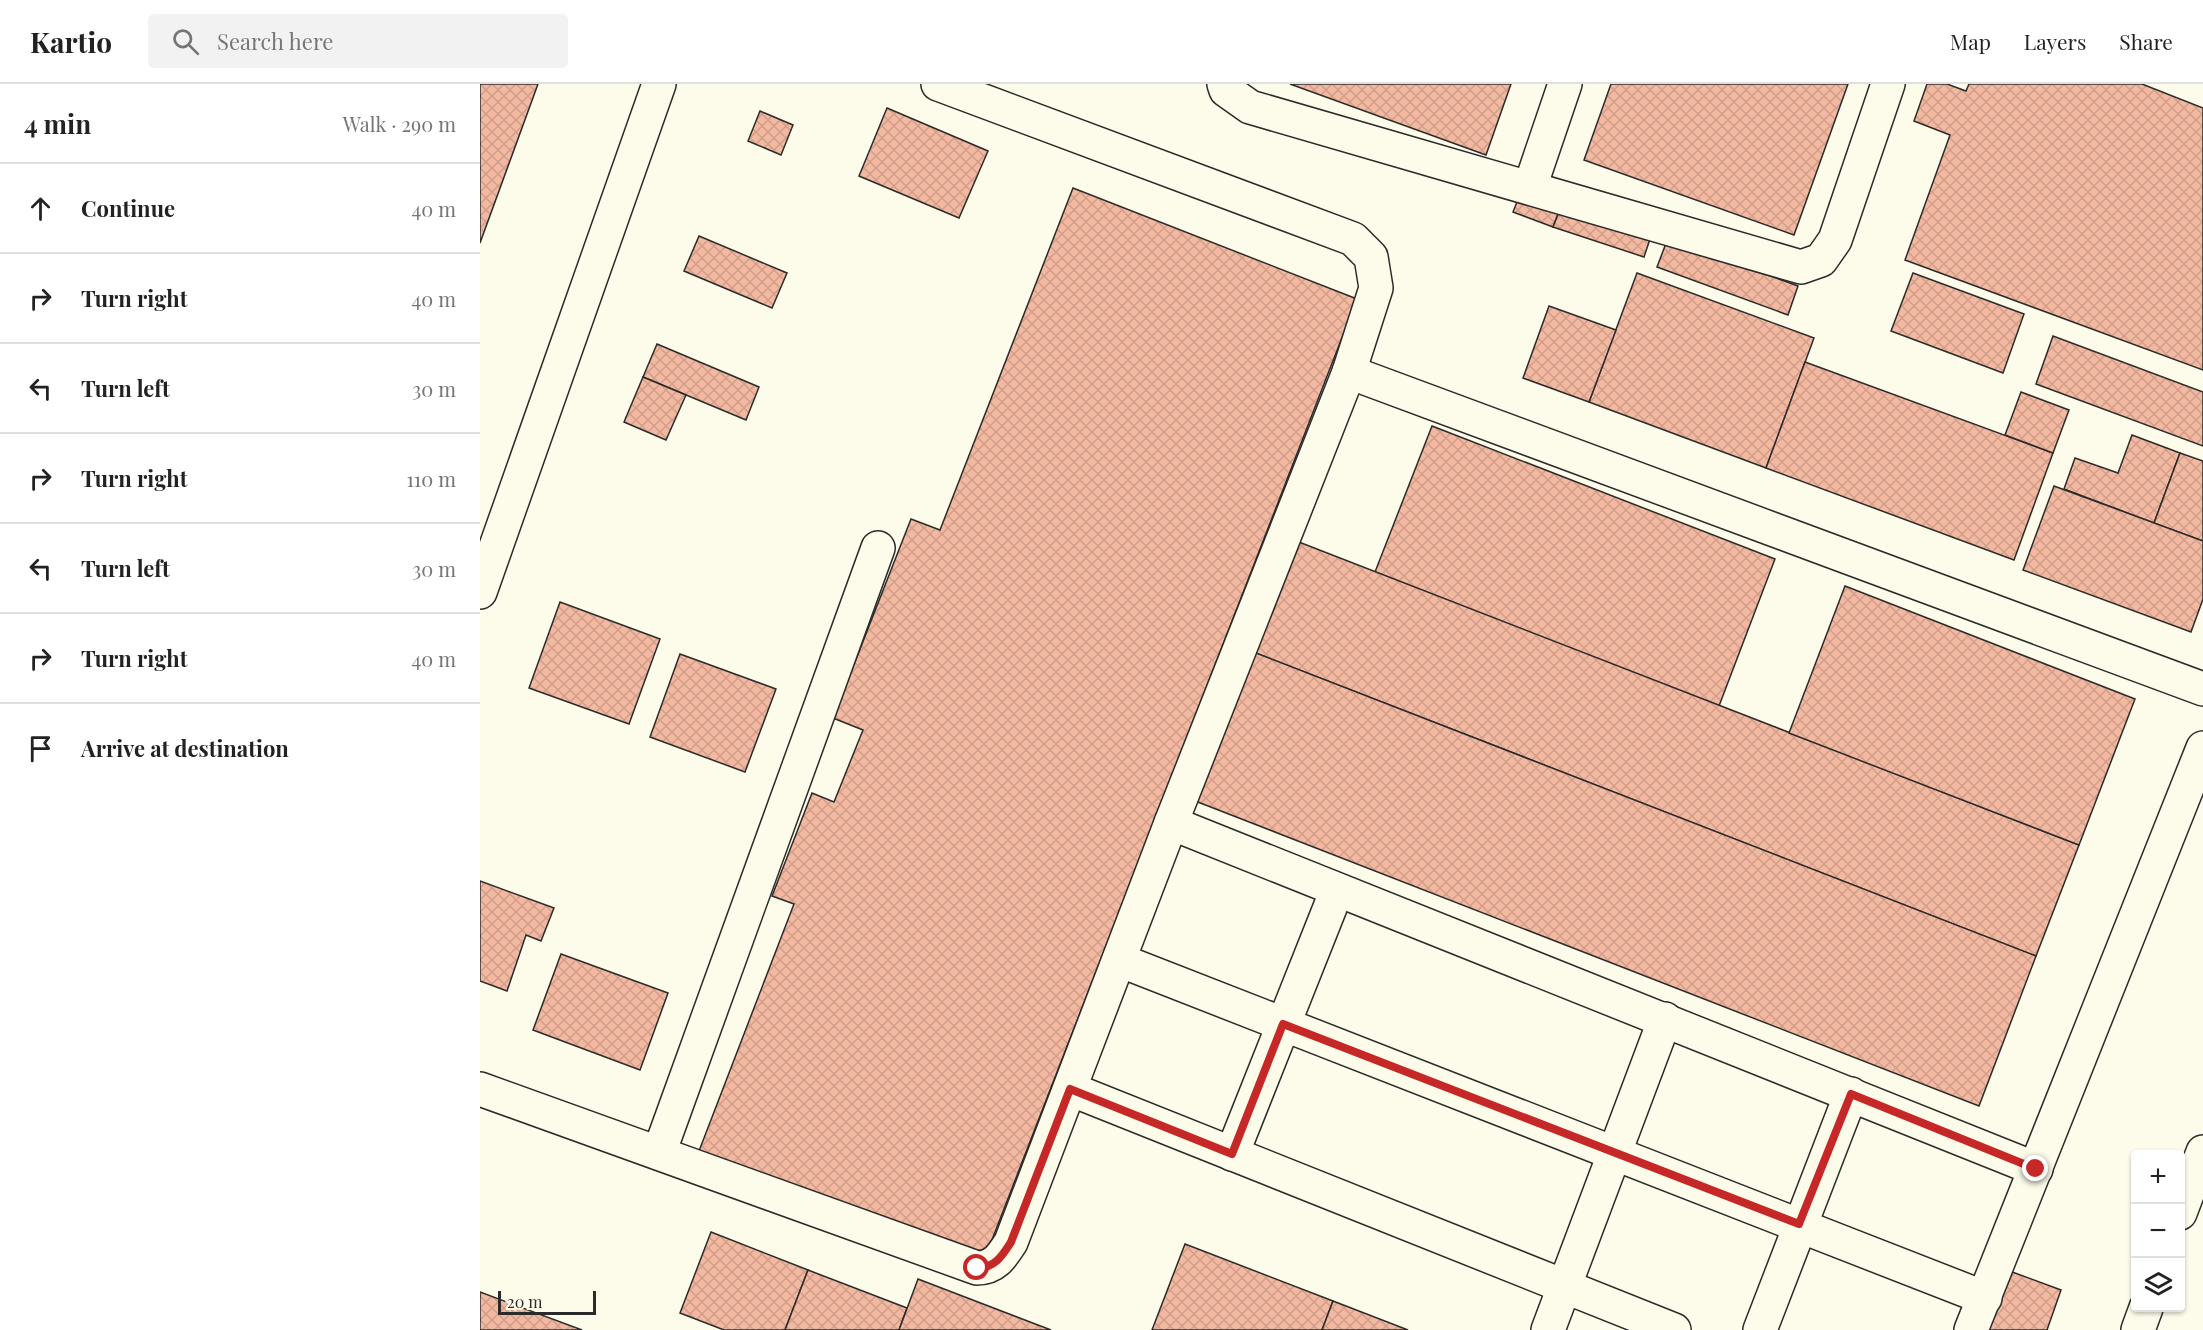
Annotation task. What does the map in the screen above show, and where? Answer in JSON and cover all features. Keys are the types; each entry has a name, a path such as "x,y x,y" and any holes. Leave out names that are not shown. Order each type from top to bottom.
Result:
{"main road":[{"path":"480,592 659,84"},
{"path":"480,1089 977,1268 988,1268 1000,1258 1011,1242 1171,823 1349,372 1376,288 1371,257 1353,239 938,84"},
{"path":"1224,84 1226,90 1250,107 1801,267 1821,260 1835,240 1888,84"},
{"path":"1530,187 1565,84"},
{"path":"1349,372 2203,689"},
{"path":"659,1153 878,548"},
{"path":"1971,1330 2203,748"},
{"path":"1171,823 2036,1169"},
{"path":"1232,1154 1337,890"},
{"path":"1119,960 1985,1298"},
{"path":"1548,1330 1665,1020"},
{"path":"1070,1089 1674,1330"},
{"path":"1760,1330 1851,1094"},
{"path":"2184,1204 2203,1152"},
{"path":"2138,1330 2145,1312"}],"building":[{"path":"480,84 538,84 480,243"},
{"path":"1290,84 1511,84 1486,155"},
{"path":"1611,84 1848,84 1794,235 1584,160"},
{"path":"1927,84 1947,84 1966,91 1969,84 2142,84 2203,108 2203,370 1905,260 1950,135 1914,121"},
{"path":"887,108 988,151 959,218 859,176"},
{"path":"760,111 793,125 781,155 748,141"},
{"path":"1073,188 1357,299 983,1263 699,1151 794,904 772,896 812,793 834,802 863,730 833,718 911,519 940,530"},
{"path":"1522,189 1562,204 1553,227 1513,212"},
{"path":"1562,204 1652,233 1644,257 1553,227"},
{"path":"699,236 787,273 772,308 684,271"},
{"path":"1668,238 1798,286 1788,315 1657,267"},
{"path":"1637,273 1814,338 1766,468 1589,402"},
{"path":"1913,273 2024,314 2003,373 1891,331"},
{"path":"1549,306 1616,330 1589,402 1523,378"},
{"path":"2053,336 2203,392 2203,446 2036,384"},
{"path":"657,344 759,387 746,420 643,377"},
{"path":"1805,362 2053,453 2014,560 1766,468"},
{"path":"643,377 686,395 666,440 624,422"},
{"path":"2021,392 2069,410 2053,453 2005,435"},
{"path":"1432,426 1775,559 1719,706 1375,572"},
{"path":"2132,435 2180,453 2154,523 2064,489 2075,458 2118,473"},
{"path":"2180,453 2203,461 2203,541 2154,523"},
{"path":"2054,486 2203,541 2203,599 2191,632 2023,570"},
{"path":"1286,537 2079,845 2036,956 1243,648"},
{"path":"1845,586 2135,699 2079,845 1789,733"},
{"path":"560,602 660,639 629,724 529,688"},
{"path":"1243,648 2036,956 1979,1106 1185,797"},
{"path":"680,654 776,689 745,772 650,737"},
{"path":"480,881 554,908 541,941 526,935 507,991 480,981"},
{"path":"561,954 668,993 640,1070 533,1030"},
{"path":"711,1232 808,1270 785,1330 724,1330 680,1313"},
{"path":"1185,1244 1333,1301 1322,1330 1152,1330"},
{"path":"808,1270 907,1308 899,1330 785,1330"},
{"path":"2007,1270 2061,1290 2047,1330 1985,1330"},
{"path":"918,1279 1051,1330 899,1330"},
{"path":"480,1292 582,1330 480,1330"},
{"path":"1333,1301 1408,1330 1322,1330"}],"route":[{"path":"977,1268 988,1268 1000,1258 1011,1242 1070,1089 1232,1154 1283,1024 1799,1224 1851,1094 2036,1169"}]}
